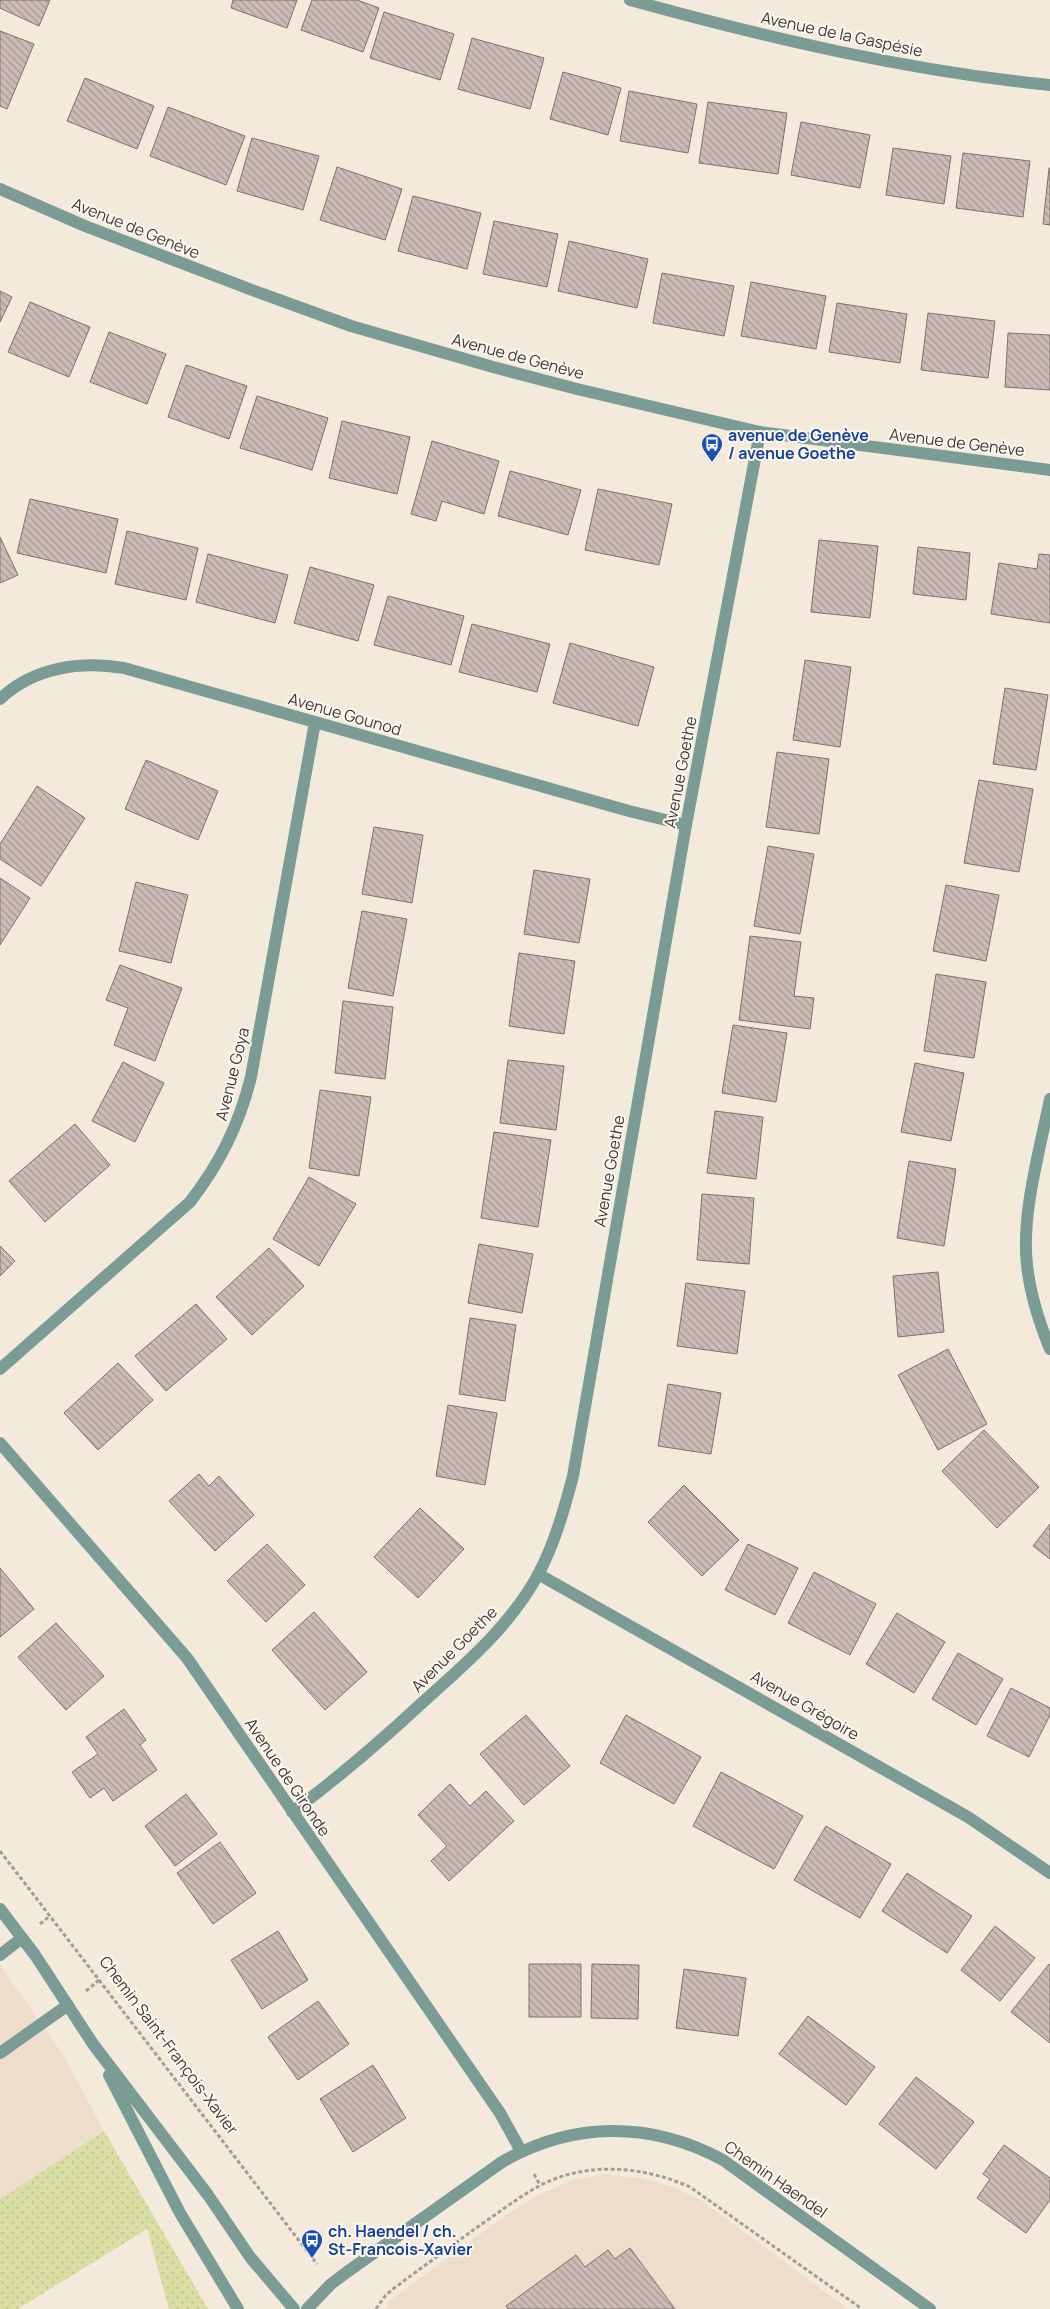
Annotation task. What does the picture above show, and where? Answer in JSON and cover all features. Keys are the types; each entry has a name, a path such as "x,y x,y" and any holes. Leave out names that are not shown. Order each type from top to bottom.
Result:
{"street":[{"name":"Avenue de la Gaspésie","path":"630,0 848,53 1008,81 1050,85"},
{"name":"Avenue de Genève","path":"0,189 146,250 351,326 576,389 760,432 1050,470"},
{"name":"Avenue Goethe","path":"292,1812 332,1783 484,1648 505,1624 538,1574 555,1540 572,1476 686,825 760,432"},
{"name":"Avenue Gounod","path":"0,699 24,682 50,670 73,665 98,664 124,668 619,808 686,825"},
{"name":"Avenue Goya","path":"0,1369 190,1202 208,1178 231,1138 244,1107 251,1077 316,722"},
{"path":"1050,1099 1027,1222 1026,1263 1031,1294 1050,1349"},
{"name":"Avenue de Gironde","path":"0,1443 187,1658 500,2113 521,2151"},
{"name":"Avenue Grégoire","path":"538,1574 968,1817 1050,1873"},
{"path":"0,1909 22,1938 93,2044 208,2195 250,2257 294,2309"},
{"path":"0,1955 22,1938"},
{"path":"0,2053 68,2005"},
{"path":"93,2044 180,2213 238,2309"},
{"name":"Chemin Haendel","path":"307,2309 331,2284 347,2272 480,2176 521,2151 553,2140 615,2131 654,2134 690,2144 740,2170 930,2309"}],"path":[{"name":"Chemin Saint-François-Xavier","path":"0,1851 312,2259"},
{"path":"376,2309 385,2296 393,2289 506,2207 540,2185 577,2172 609,2169 648,2172 669,2177 690,2186 862,2309"}],"shaded area":[{"path":"0,1965 63,2055 104,2131 0,2199"},
{"path":"605,2174 639,2178 673,2187 701,2200 848,2309 385,2309 389,2301 509,2213 538,2195 573,2180"}],"green space":[{"path":"104,2131 208,2309 169,2309 147,2229 18,2309 0,2309 0,2199"}],"building":[{"path":"0,0 50,0 39,26 0,8"},
{"path":"233,0 297,0 287,28 231,8"},
{"path":"312,0 357,0 379,8 363,52 301,30"},
{"path":"384,12 454,34 440,80 370,58"},
{"path":"0,31 34,44 7,109 0,106"},
{"path":"472,38 544,58 530,109 458,89"},
{"path":"563,72 621,88 608,135 550,119"},
{"path":"85,78 154,106 137,149 67,121"},
{"path":"629,91 697,104 688,153 620,141"},
{"path":"708,102 787,113 778,174 699,163"},
{"path":"168,107 245,136 226,185 150,156"},
{"path":"801,122 870,135 860,188 791,175"},
{"path":"252,138 319,156 303,210 237,191"},
{"path":"893,148 951,156 944,204 886,195"},
{"path":"963,153 1030,161 1023,217 956,208"},
{"path":"337,167 402,189 385,240 320,220"},
{"path":"1050,168 1050,225 1043,224"},
{"path":"413,196 481,213 467,269 398,251"},
{"path":"494,221 558,234 547,287 483,274"},
{"path":"569,241 648,259 637,308 558,291"},
{"path":"662,273 734,286 724,336 653,323"},
{"path":"751,282 826,296 816,349 741,336"},
{"path":"0,291 12,297 0,322"},
{"path":"30,302 90,327 69,377 8,352"},
{"path":"837,303 907,314 900,363 829,352"},
{"path":"928,313 995,321 988,378 921,370"},
{"path":"109,332 166,354 147,404 90,382"},
{"path":"1008,333 1050,335 1050,390 1005,387"},
{"path":"186,365 247,386 229,439 168,417"},
{"path":"257,396 328,418 312,470 240,448"},
{"path":"342,421 410,437 397,494 329,478"},
{"path":"432,441 499,461 484,514 442,501 436,521 411,514"},
{"path":"510,471 581,490 568,535 498,516"},
{"path":"598,489 672,504 659,565 585,550"},
{"path":"30,499 118,519 106,573 17,553"},
{"path":"127,531 198,548 186,600 115,584"},
{"path":"0,537 18,575 0,583"},
{"path":"819,540 878,546 870,618 811,612"},
{"path":"918,547 970,553 966,600 913,594"},
{"path":"208,554 288,575 275,623 196,602"},
{"path":"1039,554 1050,555 1050,623 991,614 999,563 1037,569"},
{"path":"310,567 374,585 358,641 294,623"},
{"path":"388,596 464,616 451,665 374,645"},
{"path":"472,624 550,644 537,692 459,672"},
{"path":"570,643 654,667 638,726 553,703"},
{"path":"805,660 851,667 840,747 793,740"},
{"path":"1005,688 1048,695 1036,770 993,764"},
{"path":"777,752 829,759 819,834 766,827"},
{"path":"146,760 218,791 198,840 125,809"},
{"path":"979,780 1033,789 1019,872 964,863"},
{"path":"37,786 85,818 41,886 0,859 0,844"},
{"path":"374,827 423,835 412,903 362,894"},
{"path":"768,846 814,854 800,934 754,926"},
{"path":"534,870 590,879 579,943 524,934"},
{"path":"0,878 30,898 0,945"},
{"path":"136,882 188,895 171,963 119,951"},
{"path":"946,885 999,895 986,961 933,951"},
{"path":"362,911 407,919 393,996 348,988"},
{"path":"750,936 801,942 794,996 814,998 810,1029 739,1020"},
{"path":"519,953 575,961 564,1034 509,1026"},
{"path":"120,965 182,988 155,1061 114,1045 128,1008 106,1000"},
{"path":"936,974 986,982 974,1058 924,1051"},
{"path":"343,1001 393,1007 385,1079 335,1073"},
{"path":"733,1025 787,1033 776,1102 722,1093"},
{"path":"508,1060 564,1066 556,1130 500,1123"},
{"path":"123,1062 164,1083 135,1142 92,1121"},
{"path":"915,1063 964,1073 951,1141 901,1132"},
{"path":"320,1090 371,1097 359,1176 309,1168"},
{"path":"715,1111 763,1117 756,1179 707,1173"},
{"path":"75,1124 110,1165 45,1222 9,1181"},
{"path":"494,1132 551,1140 538,1227 481,1218"},
{"path":"909,1161 956,1169 944,1246 897,1238"},
{"path":"309,1177 356,1204 319,1266 273,1239"},
{"path":"702,1194 754,1198 749,1264 697,1260"},
{"path":"479,1244 533,1254 522,1313 468,1303"},
{"path":"0,1246 15,1261 0,1276"},
{"path":"269,1248 304,1286 252,1335 216,1297"},
{"path":"938,1272 944,1332 898,1337 893,1276"},
{"path":"686,1283 745,1291 737,1354 677,1346"},
{"path":"196,1304 227,1339 166,1391 135,1356"},
{"path":"470,1318 516,1325 505,1401 459,1394"},
{"path":"948,1349 987,1424 938,1450 898,1375"},
{"path":"118,1363 153,1400 98,1450 64,1413"},
{"path":"668,1384 721,1393 711,1454 658,1446"},
{"path":"448,1405 497,1413 485,1485 436,1476"},
{"path":"984,1430 1039,1487 997,1528 942,1471"},
{"path":"199,1474 209,1486 219,1476 254,1515 215,1551 169,1501"},
{"path":"684,1485 739,1540 702,1576 648,1522"},
{"path":"420,1508 464,1549 418,1598 374,1557"},
{"path":"1050,1524 1050,1559 1033,1546"},
{"path":"267,1544 305,1585 266,1622 227,1581"},
{"path":"748,1544 798,1568 775,1615 725,1590"},
{"path":"0,1568 34,1609 0,1637"},
{"path":"814,1572 876,1604 850,1655 788,1623"},
{"path":"314,1612 367,1672 325,1710 272,1650"},
{"path":"897,1613 945,1642 914,1693 866,1664"},
{"path":"56,1623 104,1676 66,1710 18,1657"},
{"path":"958,1653 1003,1679 976,1725 932,1699"},
{"path":"1011,1688 1050,1708 1050,1715 1029,1757 987,1736"},
{"path":"124,1709 146,1740 140,1745 157,1770 113,1801 104,1788 90,1798 72,1772 98,1754 86,1737"},
{"path":"526,1715 570,1766 524,1805 480,1754"},
{"path":"626,1715 701,1757 674,1804 600,1763"},
{"path":"721,1772 803,1816 774,1869 693,1826"},
{"path":"450,1784 470,1806 486,1791 514,1821 449,1881 431,1861 447,1846 418,1815"},
{"path":"186,1794 217,1834 175,1866 145,1826"},
{"path":"826,1826 891,1864 860,1918 794,1880"},
{"path":"220,1842 256,1893 213,1924 177,1873"},
{"path":"907,1873 972,1916 947,1953 882,1911"},
{"path":"995,1926 1035,1958 1000,2001 961,1970"},
{"path":"278,1931 308,1980 262,2009 231,1960"},
{"path":"529,1964 581,1964 581,2017 529,2017"},
{"path":"592,1964 639,1965 638,2019 591,2018"},
{"path":"1049,1964 1050,1966 1050,2043 1011,2012"},
{"path":"684,1969 746,1978 738,2036 676,2028"},
{"path":"318,2001 349,2044 298,2080 268,2037"},
{"path":"808,2016 875,2067 846,2105 779,2054"},
{"path":"373,2065 406,2118 353,2152 320,2099"},
{"path":"916,2077 974,2122 936,2169 879,2124"},
{"path":"1004,2145 1050,2178 1050,2200 1026,2233 977,2198 990,2179 983,2174"},
{"path":"630,2248 675,2309 508,2309 506,2306 576,2255 585,2267 608,2250 615,2259"}],"place":[{"name":"avenue de Genève / avenue Goethe","path":"712,463"},
{"name":"ch. Haendel / ch. St-Francois-Xavier","path":"312,2259"}]}
